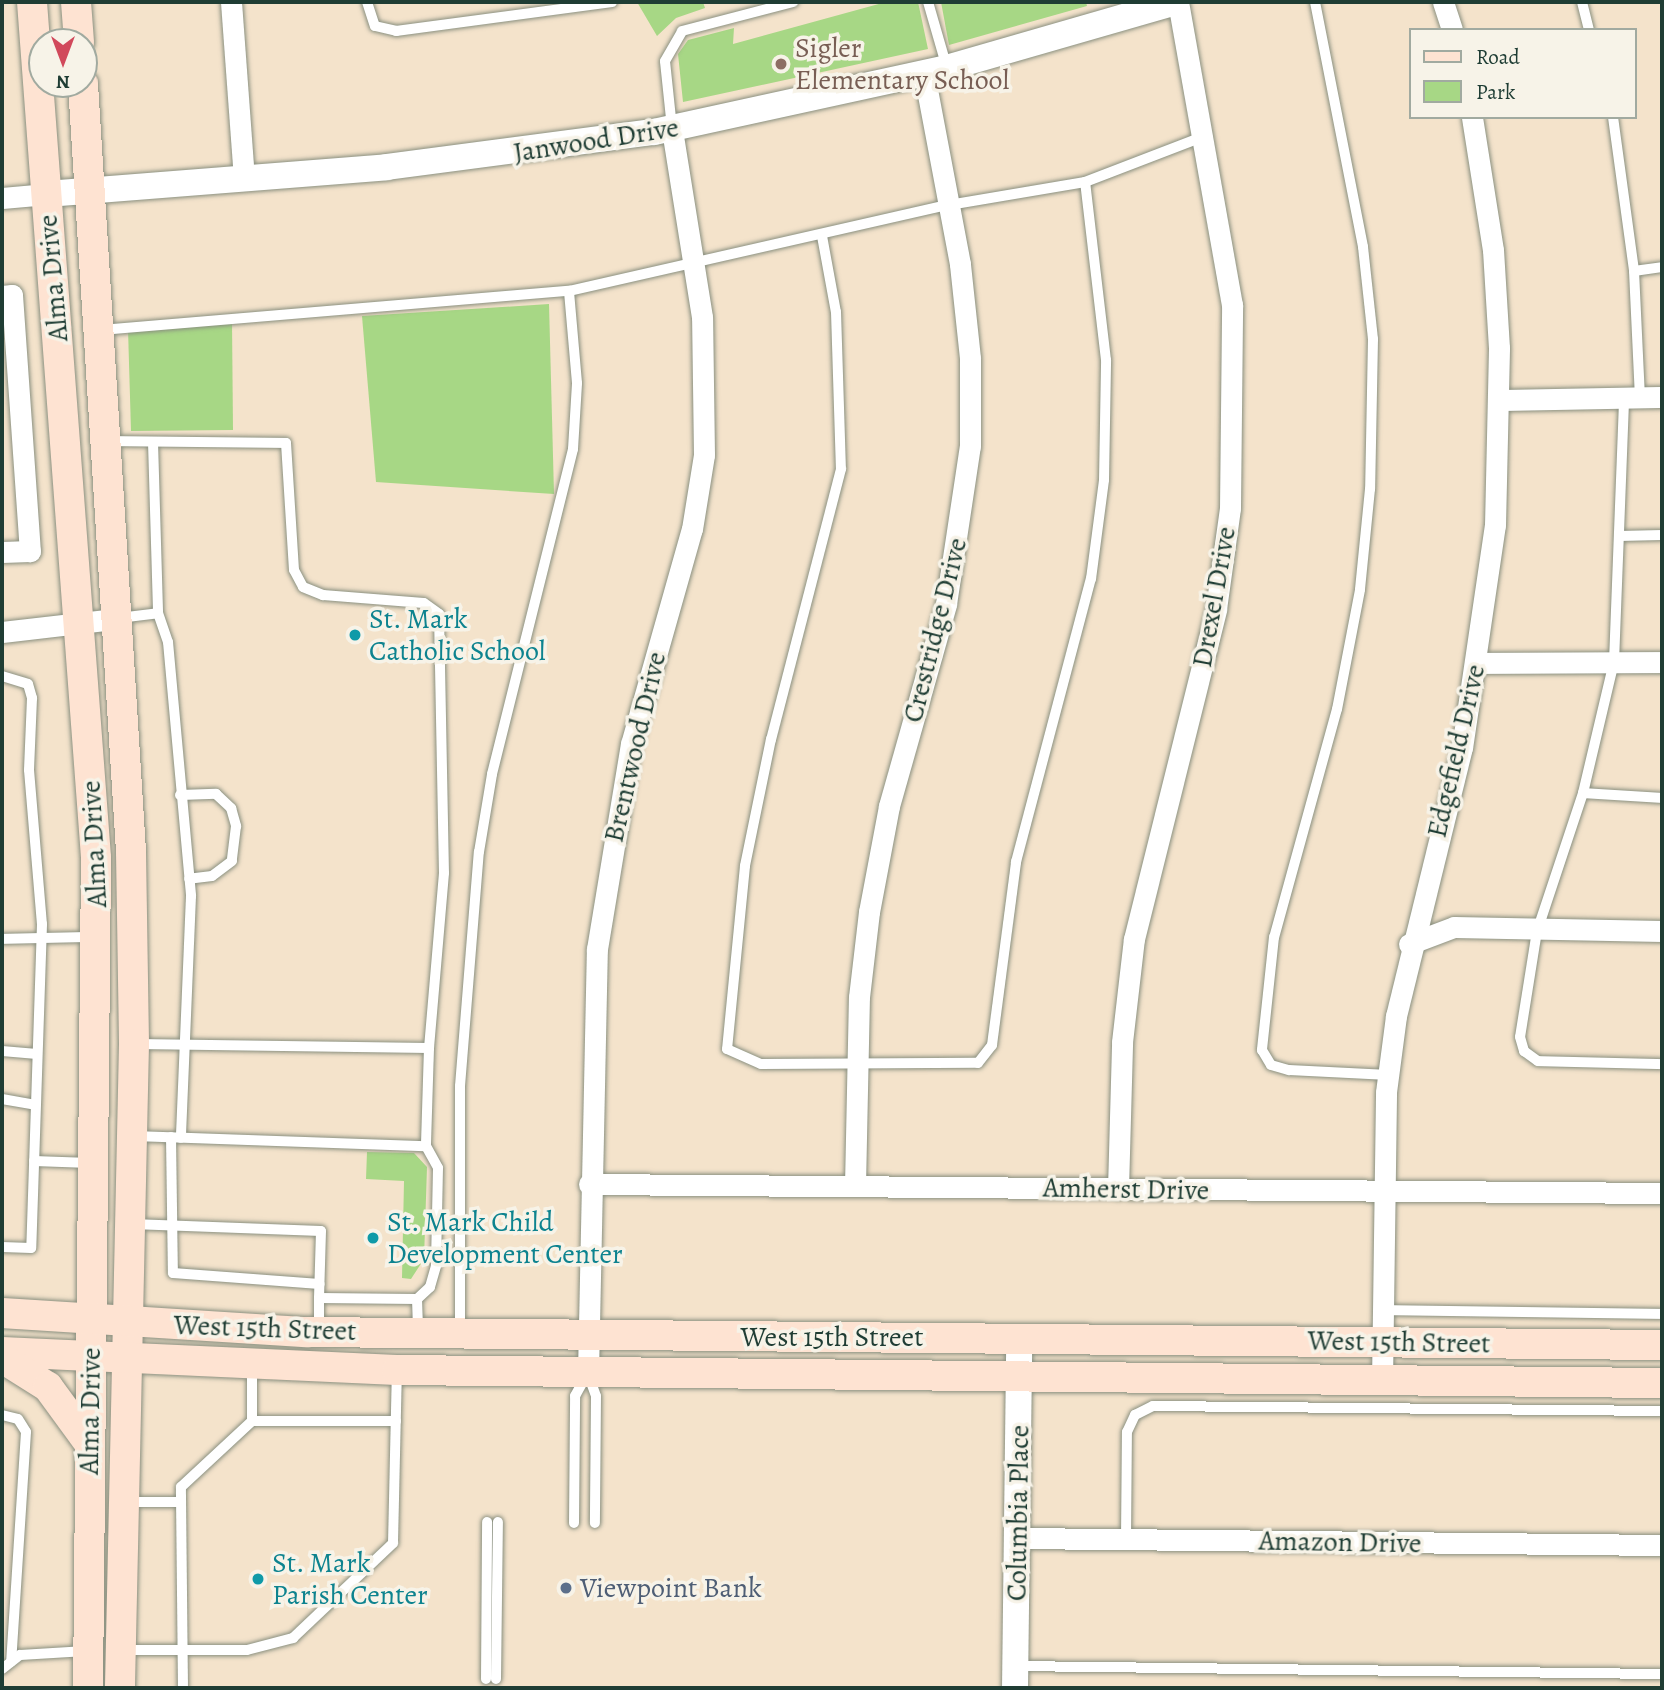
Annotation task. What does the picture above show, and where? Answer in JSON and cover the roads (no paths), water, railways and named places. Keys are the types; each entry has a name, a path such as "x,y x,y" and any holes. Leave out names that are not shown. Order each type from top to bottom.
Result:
{"main road":[{"name":"Alma Drive","path":"32,2 80,623 98,936 90,1358 88,1688"},
{"path":"76,2 78,28"},
{"name":"Alma Drive","path":"84,98 92,188 102,441 131,852 134,1044 120,1688"},
{"path":"97,1043 134,1044"},
{"name":"West 15th Street","path":"2,1313 127,1323 319,1332 1662,1345"},
{"name":"West 15th Street","path":"2,1352 126,1361 397,1370 1662,1383"},
{"path":"2,1358 48,1387 89,1443"},
{"path":"89,1651 121,1650"}],"street":[{"path":"231,2 244,179"},
{"name":"Janwood Drive","path":"2,198 92,188 244,179 527,151 672,129 935,71 1177,2"},
{"name":"Drexel Drive","path":"1118,1189 1122,1042 1134,939 1216,609 1230,508 1232,306 1205,136 1177,2"},
{"path":"1443,2 1451,28"},
{"name":"Crestridge Drive","path":"855,1186 856,1064 869,912 889,806 946,604 964,508 970,358 949,205 935,71"},
{"name":"Edgefield Drive","path":"1382,1382 1383,1192 1389,1075 1409,944 1462,748 1495,524 1500,400 1493,250 1472,119"},
{"name":"Brentwood Drive","path":"588,1373 589,1184 595,988 611,846 631,744 692,529 704,455 707,391 693,266 672,129"},
{"path":"2,552 30,551 7,295"},
{"path":"1500,400 1662,397"},
{"path":"2,632 116,619"},
{"path":"1476,663 1662,662"},
{"path":"1409,944 1454,927 1536,931 1662,931"},
{"name":"Amherst Drive","path":"589,1184 1662,1193"},
{"name":"Columbia Place","path":"1015,1677 1019,1338"},
{"name":"Amazon Drive","path":"1017,1538 1662,1545"}],"lane":[{"path":"367,2 375,26 396,31 612,2"},
{"path":"672,129 665,61 682,31 793,2"},
{"path":"928,2 935,71"},
{"path":"1315,2 1365,260 1373,338 1370,489 1360,590 1336,709 1274,937 1262,1050 1270,1065 1289,1070 1389,1075"},
{"path":"1582,2 1589,28"},
{"path":"1613,119 1634,271 1632,398 1619,536 1614,663 1583,793 1536,931 1524,1051 1538,1061 1662,1064"},
{"path":"97,331 569,291 582,284 693,266 949,205 1085,182 1205,136"},
{"path":"822,236 835,312 841,469 771,739 745,866 727,1049 761,1063 978,1063 992,1045 1016,862 1091,579 1104,480 1106,360 1085,182"},
{"path":"1634,271 1662,267"},
{"path":"460,1332 460,1086 479,852 492,774 573,449 577,383 569,291"},
{"path":"102,441 286,443 294,570 303,587 323,595 425,603 443,622 444,873 429,1048 425,1146 438,1168 436,1266 430,1287 417,1299 319,1298"},
{"path":"153,442 158,613 168,642 189,879 184,1044 176,1137 171,1268 178,1277 320,1284"},
{"path":"1619,536 1662,536"},
{"path":"116,619 158,613"},
{"path":"2,676 28,684 32,698 29,771 42,940 31,1248 2,1247"},
{"path":"1583,793 1662,798"},
{"path":"180,795 216,794 232,808 236,826 232,861 212,876 189,879"},
{"path":"2,939 42,940 98,936"},
{"path":"134,1044 429,1048"},
{"path":"2,1051 37,1054"},
{"path":"2,1099 35,1105"},
{"path":"132,1136 425,1146"},
{"path":"34,1161 93,1164"},
{"path":"130,1224 321,1231 319,1332"},
{"path":"417,1299 418,1331"},
{"path":"1382,1310 1662,1314"},
{"path":"252,1366 252,1421"},
{"path":"121,1650 180,1647 247,1650 293,1638 393,1543 397,1370"},
{"path":"574,1523 575,1396 588,1373"},
{"path":"588,1373 596,1396 595,1523"},
{"path":"1126,1539 1127,1432 1135,1415 1153,1406 1662,1411"},
{"path":"2,1415 18,1419 26,1432 6,1665 47,1650 89,1651"},
{"path":"186,1688 180,1647 181,1488 252,1421 396,1421"},
{"path":"123,1502 181,1502"},
{"path":"491,1679 493,1522"},
{"path":"1015,1677 1662,1674"}],"place":[{"name":"Sigler Elementary School","path":"781,64"},
{"name":"St. Mark Catholic School","path":"355,635"},
{"name":"St. Mark Child Development Center","path":"373,1238"},
{"name":"St. Mark Parish Center","path":"258,1579"},
{"name":"Viewpoint Bank","path":"566,1588"}]}
